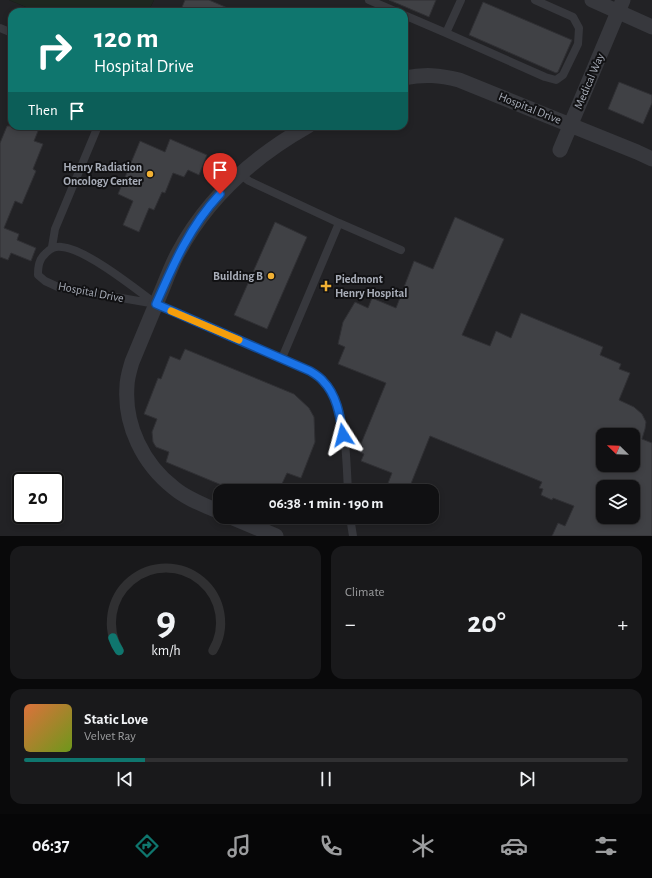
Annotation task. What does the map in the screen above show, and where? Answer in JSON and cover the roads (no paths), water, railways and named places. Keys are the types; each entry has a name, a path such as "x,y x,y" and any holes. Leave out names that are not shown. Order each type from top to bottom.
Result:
{"street":[{"path":"592,0 620,6 652,27"},
{"name":"Medical Way","path":"560,150 620,6"},
{"name":"Hospital Drive","path":"408,77 420,75 440,75 459,80 571,124 652,159"},
{"path":"213,509 197,502 175,489 158,474 144,456 136,439 130,420 126,385 132,362 156,304 177,256 188,236 213,202 240,174 267,152 301,130"},
{"path":"248,524 276,536"}],"lane":[{"path":"368,0 387,8"},
{"path":"446,33 461,0"},
{"path":"408,17 545,77 556,80 563,75 578,44 579,28 573,17 549,3 535,0"},
{"path":"52,247 55,229 96,130"},
{"path":"240,174 249,181 401,250"},
{"path":"282,358 339,223"},
{"name":"Hospital Drive","path":"156,304 122,278 83,254 63,246 52,247 43,255 38,265 38,275 45,281 58,288 156,304 282,358 310,371 323,380 332,392 341,418 347,484"},
{"path":"351,524 353,536"}],"place":[{"name":"Henry Radiation Oncology Center","path":"150,174"},
{"name":"Building B","path":"271,276"},
{"name":"Piedmont Henry Hospital","path":"326,286"}]}
